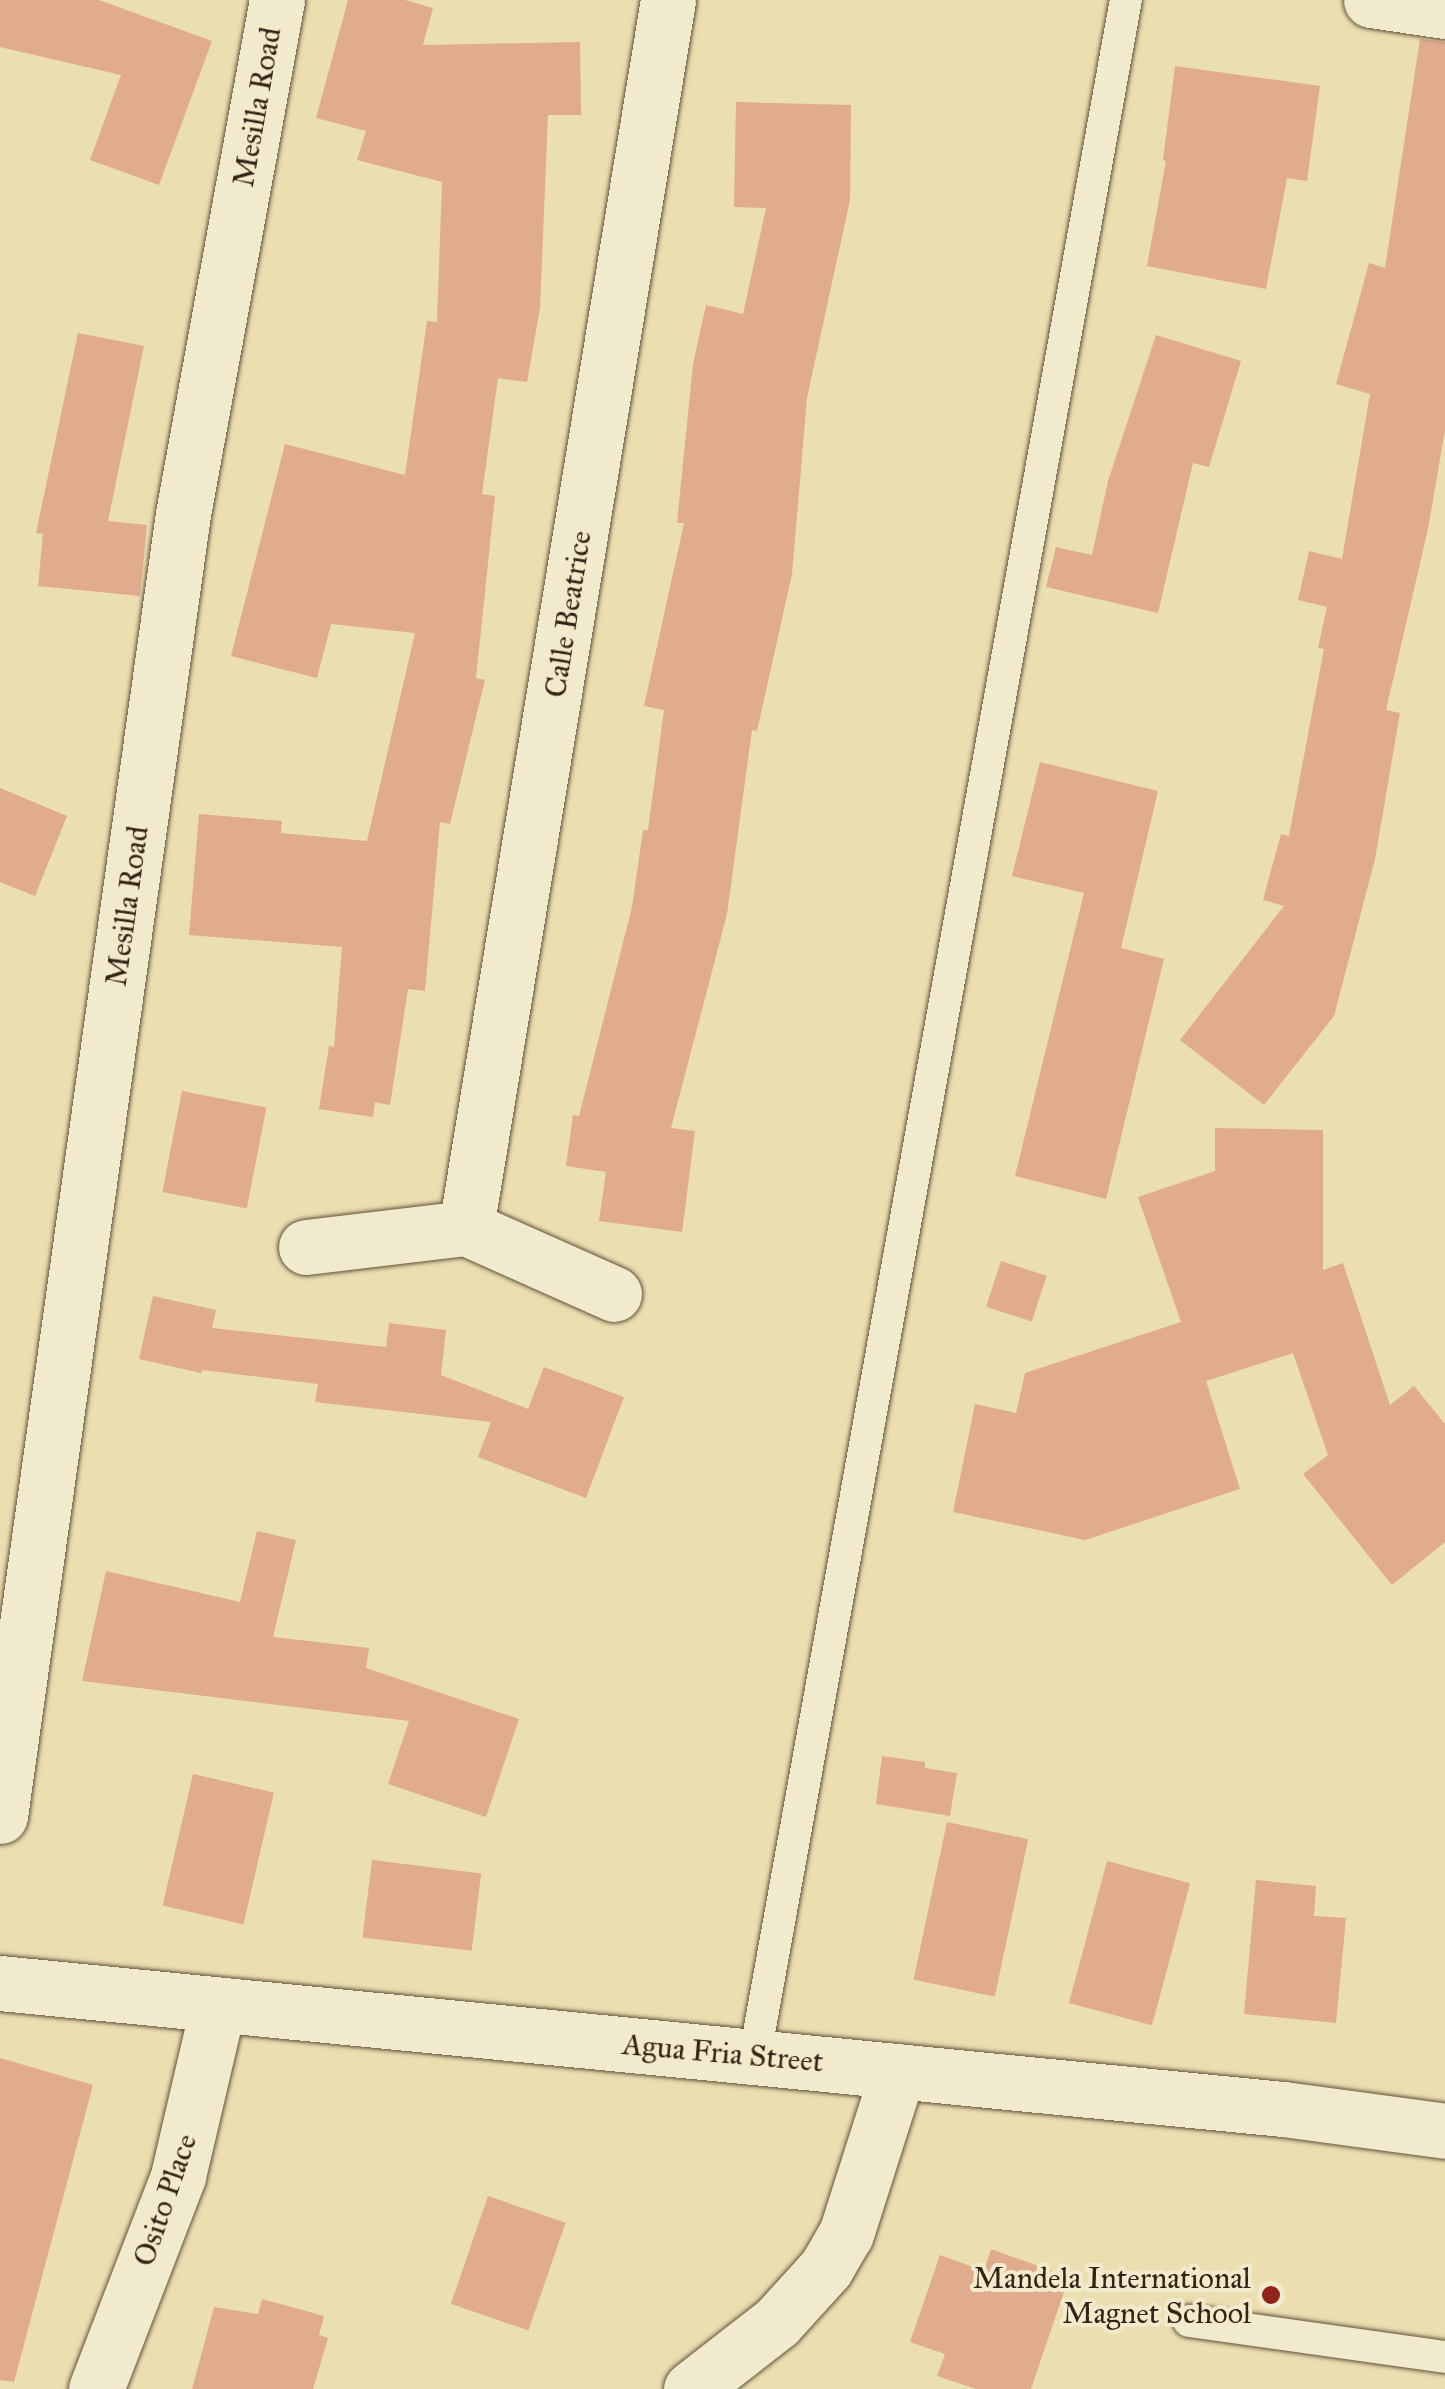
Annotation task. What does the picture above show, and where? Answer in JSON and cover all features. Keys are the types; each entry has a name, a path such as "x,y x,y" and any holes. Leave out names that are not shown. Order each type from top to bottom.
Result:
{"street":[{"name":"Mesilla Road","path":"0,1816 182,514 277,0"},
{"name":"Calle Beatrice","path":"466,1228 668,0"},
{"path":"1371,0 1445,11"},
{"path":"306,1246 466,1228 614,1294"},
{"name":"Agua Fria Street","path":"0,1983 1302,2111 1445,2131"},
{"name":"Osito Place","path":"96,2389 178,2176 218,2006"},
{"path":"691,2389 777,2322 826,2268 846,2234 898,2071"}],"lane":[{"path":"755,2055 1126,0"},
{"path":"1189,2320 1445,2357"}],"building":[{"path":"0,0 99,0 212,41 159,185 90,160 121,75 0,47"},
{"path":"348,0 405,0 433,8 423,45 580,42 581,115 548,115 540,308 527,382 498,378 482,494 495,496 476,678 485,680 450,824 440,822 425,991 408,989 390,1105 375,1102 373,1117 319,1109 329,1046 334,1047 342,947 189,935 199,814 282,821 281,833 367,841 415,633 331,624 317,678 231,656 285,444 405,475 427,321 437,322 442,182 357,160 366,131 316,118"},
{"path":"1420,39 1445,42 1445,430 1428,529 1386,710 1400,713 1375,859 1334,1016 1264,1105 1180,1040 1284,906 1263,900 1281,834 1289,836 1324,649 1318,648 1327,607 1298,600 1309,551 1342,559 1370,394 1336,384 1369,263 1385,268"},
{"path":"1175,66 1320,86 1307,181 1287,178 1266,289 1147,266 1166,161 1163,160"},
{"path":"736,102 851,105 850,200 807,398 792,574 757,731 752,730 727,914 671,1128 695,1131 682,1232 599,1221 606,1172 566,1166 573,1115 579,1116 632,907 643,830 648,830 664,710 644,706 684,523 677,523 693,364 706,305 743,314 766,208 734,207"},
{"path":"78,333 144,346 108,521 147,525 140,596 38,586 43,534 36,533"},
{"path":"1156,335 1241,361 1209,467 1193,463 1158,613 1046,587 1056,547 1092,555 1108,481"},
{"path":"1040,762 1158,791 1121,948 1164,959 1106,1199 1015,1176 1084,893 1012,876"},
{"path":"0,788 67,816 35,896 0,882"},
{"path":"182,1091 266,1107 247,1209 162,1192"},
{"path":"1215,1128 1323,1130 1323,1270 1343,1263 1390,1405 1414,1386 1445,1424 1445,1542 1392,1585 1303,1474 1328,1455 1293,1353 1206,1381 1240,1489 1085,1540 953,1512 975,1404 1016,1413 1025,1373 1181,1322 1138,1197 1215,1171"},
{"path":"1001,1261 1047,1276 1032,1321 986,1307"},
{"path":"153,1296 216,1310 212,1328 386,1347 389,1323 446,1330 441,1375 528,1409 544,1367 624,1397 586,1498 478,1457 491,1422 315,1402 318,1384 202,1370 201,1373 139,1359"},
{"path":"257,1531 296,1540 273,1637 369,1648 366,1668 519,1719 486,1817 388,1784 409,1721 82,1681 106,1571 240,1602"},
{"path":"882,1756 925,1762 925,1768 957,1773 950,1816 876,1804"},
{"path":"193,1774 274,1793 244,1924 163,1906"},
{"path":"947,1822 1028,1839 995,1997 914,1979"},
{"path":"372,1860 481,1873 472,1951 362,1937"},
{"path":"1107,1861 1190,1883 1152,2025 1069,2003"},
{"path":"1256,1880 1316,1886 1314,1916 1346,1918 1336,2023 1244,2014"},
{"path":"0,2058 93,2085 14,2382 0,2380"},
{"path":"488,2196 566,2223 528,2330 451,2304"},
{"path":"991,2249 1069,2277 1031,2389 976,2389 937,2376 945,2354 910,2342 940,2255 984,2271"},
{"path":"262,2299 324,2316 319,2335 328,2338 313,2389 192,2389 214,2307 258,2314"}],"place":[{"name":"Mandela International Magnet School","path":"1271,2295"}]}
